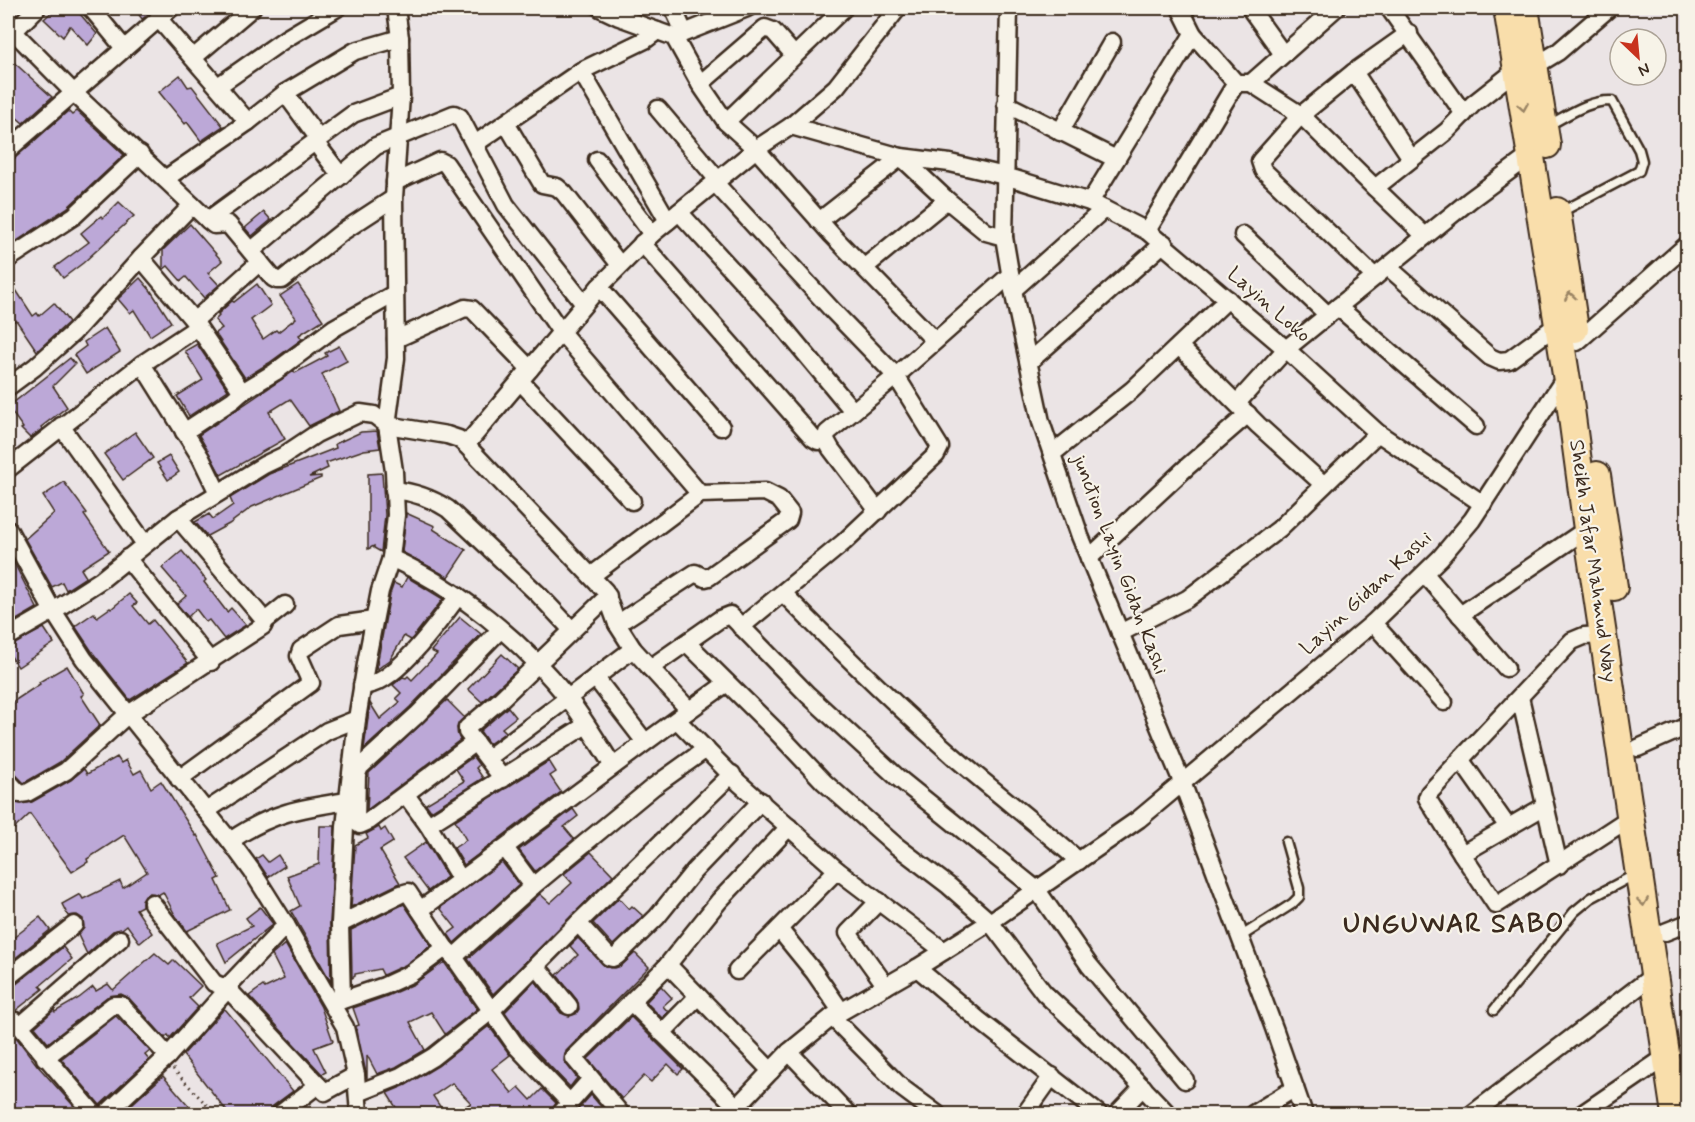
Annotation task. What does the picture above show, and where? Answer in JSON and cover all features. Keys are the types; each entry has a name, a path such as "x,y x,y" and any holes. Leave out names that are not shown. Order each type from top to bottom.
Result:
{"main road":[{"name":"Sheikh Jafar Mahmud Way","path":"1507,8 1544,127 1638,748 1676,928 1688,1080"},
{"name":"Sheikh Jafar Mahmud Way","path":"1526,8 1526,67 1531,155 1675,1114"}],"street":[{"path":"37,8 9,32 208,220 214,225 228,224 277,280 282,280 395,190 443,161 561,332 700,494"},
{"path":"91,8 124,48"},
{"path":"193,58 252,8"},
{"path":"218,86 285,39 337,8"},
{"path":"337,1002 348,801 357,719 374,620 391,558 396,515 387,425 396,358 395,190 401,96 400,38 396,8"},
{"path":"600,8 657,31 679,35 722,12 747,8"},
{"path":"673,8 679,35 700,84 726,122 756,149 819,221 935,341"},
{"path":"726,122 844,8"},
{"name":"junction Layin Gidan Kashi","path":"1009,8 1004,237 1041,422 1089,558 1182,782 1304,1114"},
{"path":"1180,8 1193,34 1244,83 1301,115 1425,236"},
{"path":"1389,8 1464,114"},
{"path":"1375,188 1447,131 1484,95 1526,67 1570,44 1609,8"},
{"path":"466,445 599,286 674,216 756,149 791,126 836,87 891,10"},
{"path":"1148,231 1244,83 1283,54 1327,10"},
{"path":"1252,11 1283,54"},
{"path":"8,150 164,13 193,58 248,122"},
{"path":"700,84 765,28 773,31 794,56"},
{"path":"475,144 580,71 645,40 657,31"},
{"path":"1408,33 1354,72 1301,115 1260,161 1260,166 1381,272 1490,357 1499,361 1509,360 1557,325"},
{"path":"878,511 826,440 827,433 935,341 1012,283 1097,205 1116,159 1193,34"},
{"path":"165,179 248,122 285,93 355,51 400,38"},
{"path":"1060,132 1112,42"},
{"path":"580,71 674,216 774,316 853,411"},
{"path":"1354,72 1411,158"},
{"path":"285,93 340,176"},
{"path":"208,220 353,114 401,96"},
{"path":"1006,104 1116,159"},
{"path":"658,109 717,181 834,312 896,376 940,447 936,455 844,542 741,627"},
{"path":"8,469 60,426 196,324 255,257 340,176 376,146 454,114 460,117 506,206 584,304"},
{"path":"506,123 542,184 557,187 564,193 620,265"},
{"name":"Layin Loko","path":"791,126 901,157 951,163 1005,176 1097,205 1148,231 1286,349 1378,433 1483,504"},
{"path":"8,259 74,216 140,154"},
{"path":"1089,558 1188,466 1243,409 1286,349 1470,200 1531,155"},
{"path":"819,221 901,157 947,200 986,232 1004,237"},
{"path":"597,160 647,239 813,438 818,441 826,440"},
{"path":"865,267 947,200"},
{"path":"8,387 75,332 192,205"},
{"path":"1243,235 1476,426"},
{"path":"1029,361 1164,243"},
{"path":"1577,342 1688,244"},
{"path":"141,258 196,324 242,392"},
{"path":"599,286 721,427"},
{"path":"184,432 275,372 334,328 394,294"},
{"path":"1053,453 1132,390 1228,299"},
{"path":"396,339 465,308 472,309 632,501"},
{"path":"1179,346 1324,485"},
{"path":"142,364 201,458 218,493"},
{"name":"Layin Gidan Kashi","path":"734,1111 789,1052 836,1014 917,968 990,922 1139,819 1373,623 1425,574 1472,520 1566,376"},
{"path":"8,637 101,580 178,518 316,434 360,413 374,415 387,425 447,435 466,445 608,596 617,624 633,649 650,668 706,749 739,783 837,870 944,951"},
{"path":"60,426 145,544"},
{"path":"1120,633 1187,599 1279,529 1378,433"},
{"path":"394,490 417,494 448,509 539,595 572,630"},
{"path":"591,576 700,494 765,492 779,500 791,516 709,577 705,578 695,573 617,624"},
{"path":"178,518 265,621"},
{"path":"1460,615 1587,529"},
{"path":"8,530 53,611 84,659 230,841 337,1002 356,1076 359,1114"},
{"path":"127,558 210,662"},
{"path":"391,558 410,566 476,607 536,664 567,698 613,766"},
{"path":"1425,574 1506,668"},
{"path":"783,593 860,671 917,723 1079,861"},
{"path":"362,686 375,685 411,656 458,596"},
{"path":"503,779 467,732 467,728 499,701 608,596"},
{"path":"10,789 20,794 27,794 66,771 127,715 263,626 265,621 285,605"},
{"path":"650,668 730,615 808,695 897,777 1037,890 1089,965 1185,1080"},
{"path":"179,778 311,683 298,656 300,650 339,625 374,620"},
{"path":"1373,623 1444,702"},
{"path":"475,742 369,821 360,825 356,822 357,774 360,767 417,715 500,630"},
{"path":"1604,635 1584,636 1572,641 1433,787 1427,798 1496,905 1631,817"},
{"path":"687,643 824,782 894,844 949,886 990,922 1044,993 1143,1087 1168,1114"},
{"path":"488,758 633,649"},
{"path":"595,677 645,742"},
{"path":"420,910 727,683"},
{"path":"1520,697 1559,865"},
{"path":"206,811 327,731 357,719"},
{"path":"428,825 586,725"},
{"path":"1638,748 1688,726"},
{"path":"337,1002 384,986 449,952 653,787 706,749"},
{"path":"1460,759 1508,827"},
{"path":"358,1093 400,1076 433,1057 491,1011 732,774"},
{"path":"406,795 428,825 461,880"},
{"path":"230,841 258,824 299,808 348,801"},
{"path":"578,923 609,957 616,956 657,917 694,871 760,801"},
{"path":"1462,854 1545,806"},
{"path":"621,1114 574,1058 665,968 719,902 789,827"},
{"path":"505,848 533,886"},
{"path":"737,971 837,870"},
{"path":"340,924 408,892 516,1046 565,1109 591,1079"},
{"path":"879,901 848,933 886,986"},
{"path":"152,903 214,983 228,989 325,1092 356,1076"},
{"path":"106,1114 166,1057 228,989 228,986 286,925"},
{"path":"8,977 74,926"},
{"path":"779,929 814,972 836,1014 902,1088 937,1114"},
{"path":"94,1114 14,1025 120,939"},
{"path":"536,966 569,1006"},
{"path":"665,968 672,969 771,1071"},
{"path":"917,968 980,1021 1099,1114"},
{"path":"1472,1114 1654,975"},
{"path":"662,1033 698,996"},
{"path":"631,1002 734,1111"},
{"path":"45,1058 113,1005 121,1005 166,1057"},
{"path":"789,1052 848,1114"},
{"path":"1582,1114 1666,1056"},
{"path":"1025,1114 1052,1076"},
{"path":"280,1114 318,1084"},
{"path":"1117,1114 1143,1087"},
{"path":"1253,1114 1295,1089"}],"lane":[{"path":"1544,127 1587,106 1600,101 1611,101 1639,150 1642,161 1639,171 1558,214"},
{"path":"1240,937 1292,904 1299,897 1299,888 1286,842"},
{"path":"1494,1010 1574,912 1591,898 1639,873"}],"path":[{"path":"166,1057 214,1114"}],"building":[{"path":"56,8 75,8 97,34 88,45 70,26 63,37 44,19"},
{"path":"134,8 156,8 142,19"},
{"path":"8,57 52,97 23,123 8,110"},
{"path":"180,75 188,87 192,86 223,126 201,141 159,92"},
{"path":"68,111 72,115 77,111 124,155 67,208 8,247 8,161 15,158"},
{"path":"119,202 134,216 83,263 63,278 55,267 89,242 81,233 101,216 103,218"},
{"path":"264,212 271,220 252,236 245,228"},
{"path":"190,224 222,261 208,273 219,285 204,298 186,277 181,281 168,266 164,269 163,267 163,250"},
{"path":"140,278 171,322 150,336 134,310 130,313 118,299"},
{"path":"257,284 271,305 251,320 263,339 276,330 278,332 296,318 280,296 298,284 323,320 299,335 302,339 245,378 215,333 222,328 215,320 232,301 234,302"},
{"path":"16,290 33,316 37,313 39,316 54,303 69,322 37,351 16,320 8,325 8,295"},
{"path":"105,328 120,352 86,374 74,355 86,346 84,342"},
{"path":"197,344 228,390 189,416 177,396 203,380 185,351"},
{"path":"339,346 347,361 322,374 339,411 309,426 290,399 269,412 285,439 221,475 199,435 294,371 295,373 327,356 325,353"},
{"path":"70,358 75,364 53,386 67,407 30,438 21,429 23,428 8,407"},
{"path":"377,431 380,448 364,450 326,463 328,468 309,477 321,476 321,478 252,507 229,524 207,536 195,522 209,514 213,519 233,505 230,498 269,474 336,448 335,444 361,432"},
{"path":"135,432 153,458 123,480 104,454"},
{"path":"169,456 179,472 168,480 157,463"},
{"path":"382,473 385,515 381,552 374,546 368,549 368,474"},
{"path":"64,482 87,513 84,515 109,551 81,569 86,577 66,590 62,582 52,587 25,539 54,513 43,496"},
{"path":"406,513 435,526 433,529 466,550 448,577 402,552"},
{"path":"182,551 206,580 204,582 227,612 231,608 246,625 224,639 209,620 206,622 196,609 188,617 177,604 186,596 162,568"},
{"path":"9,553 37,608 8,625 8,555"},
{"path":"407,577 443,599 411,640 404,636 390,660 376,670 390,594 394,583 402,587"},
{"path":"129,594 137,603 133,606 148,624 153,620 188,663 130,700 75,626 94,613 97,617 111,609"},
{"path":"460,617 481,634 410,707 364,749 370,703 380,719 400,702 396,698 401,693 393,685 403,677 408,676 412,680 437,654 431,651"},
{"path":"44,628 54,643 18,667 8,652 8,647"},
{"path":"502,654 518,669 482,702 468,689"},
{"path":"67,666 84,694 81,696 100,725 60,762 24,783 8,771 8,705 40,684 39,682"},
{"path":"447,700 464,717 457,728 460,740 367,810 369,773"},
{"path":"508,707 516,717 502,728 506,732 489,744 480,731"},
{"path":"117,757 121,763 126,760 134,774 141,770 151,788 161,781 197,835 220,878 216,880 230,910 187,931 175,915 163,892 158,895 150,893 145,895 142,906 136,909 152,933 140,943 127,925 113,931 87,954 78,935 84,928 83,919 77,915 68,916 62,904 80,894 83,899 120,881 123,888 147,872 124,835 87,859 88,862 72,872 30,814 14,829 8,821 8,807 14,802 21,804 32,802 71,780 84,769 87,774"},
{"path":"473,757 479,765 476,768 483,778 431,811 426,804 464,781 456,769"},
{"path":"549,761 556,772 550,776 561,792 464,865 454,848 466,840 455,820"},
{"path":"573,809 578,816 564,827 574,839 535,871 519,850"},
{"path":"320,826 335,826 330,924 331,982 291,911 300,906 287,876 319,864"},
{"path":"379,827 381,831 385,828 393,842 380,850 400,883 351,907 355,845 368,838 366,834"},
{"path":"426,842 447,877 428,891 403,858"},
{"path":"591,852 613,875 493,994 468,959 540,894 550,903 572,883 564,874"},
{"path":"262,855 268,862 278,855 285,866 268,877 256,859"},
{"path":"502,862 519,885 454,943 448,934 456,928 440,908"},
{"path":"619,898 629,909 632,906 643,916 613,945 593,923"},
{"path":"404,904 431,945 405,965 383,975 380,969 355,974 352,978 351,930"},
{"path":"260,907 273,924 226,962 217,943 252,926 246,918"},
{"path":"40,917 50,930 8,964 8,942"},
{"path":"578,938 606,967 621,966 635,953 649,967 566,1051 564,1061 577,1078 570,1087 524,1039 505,1012 535,981 561,1013 570,1016 576,1014 579,1009 577,1000 557,975 578,955 570,946"},
{"path":"285,944 321,1007 333,1041 314,1048 326,1072 322,1074 249,996 263,986 265,988 284,979 272,955"},
{"path":"63,947 72,959 40,986 43,989 15,1011 8,1013 8,987 15,985"},
{"path":"155,953 169,965 174,960 201,986 189,998 198,1007 170,1038 168,1035 165,1038 129,998 121,994 107,997 48,1043 35,1027 54,1010 55,1012 79,998 93,987 96,991 108,984 113,990"},
{"path":"444,962 477,1009 445,1034 431,1012 410,1022 425,1050 396,1067 377,1074 367,1055 367,1078 356,1026 359,1025 353,1008 414,984"},
{"path":"661,986 672,998 663,1006 668,1012 662,1018 646,1002"},
{"path":"224,1009 293,1091 273,1106 270,1114 229,1114 183,1055"},
{"path":"116,1016 150,1051 145,1055 149,1060 100,1105 61,1059"},
{"path":"631,1017 683,1069 678,1074 668,1064 651,1082 644,1076 622,1099 588,1059"},
{"path":"489,1026 510,1055 492,1069 512,1093 519,1087 531,1100 542,1089 556,1103 550,1114 454,1114 471,1103 452,1083 433,1096 445,1114 425,1114 421,1109 411,1114 400,1114 387,1093 406,1085 438,1066"},
{"path":"16,1037 37,1065 81,1114 8,1114 8,1045"},
{"path":"163,1076 196,1114 121,1114"},
{"path":"591,1095 603,1109 597,1114 574,1114"}],"district":[{"name":"UNGUWAR SABO","path":"1454,924"}]}
